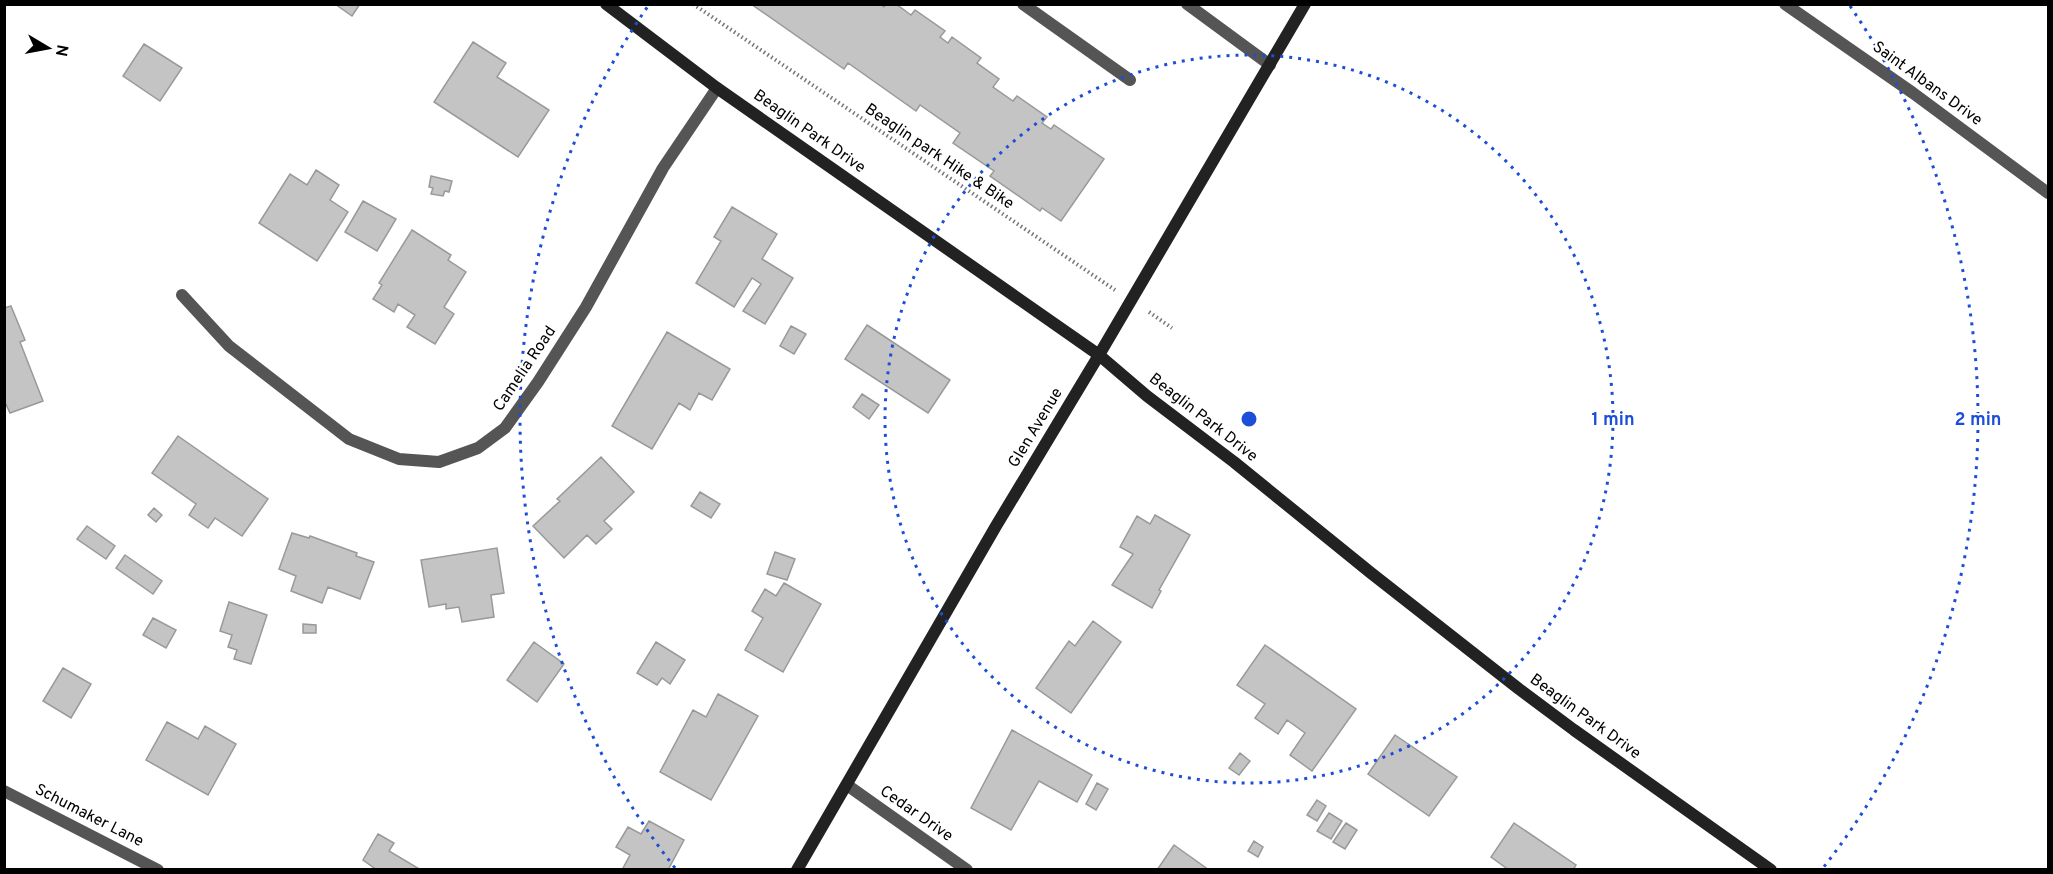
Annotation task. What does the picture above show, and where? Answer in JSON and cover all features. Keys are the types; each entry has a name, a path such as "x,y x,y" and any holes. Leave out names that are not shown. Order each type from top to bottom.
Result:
{"main road":[{"name":"Beaglin Park Drive","path":"606,4 717,88 1100,355 1147,396 1234,462 1519,689 1771,870"},
{"name":"Glen Avenue","path":"797,870 996,526 1100,355 1305,4"}],"street":[{"path":"1023,4 1130,80"},
{"path":"1187,4 1270,65"},
{"name":"Saint Albans Drive","path":"1785,4 1913,93 2049,193"},
{"name":"Camelia Road","path":"182,295 229,346 349,439 399,459 439,462 478,448 505,428 538,382 586,306 663,168 717,88"},
{"name":"Cedar Drive","path":"847,785 967,870"},
{"name":"Schumaker Lane","path":"4,790 158,870"}],"path":[{"name":"Beaglin park Hike & Bike","path":"693,4 1172,328"}],"building":[{"path":"335,4 360,4 352,16"},
{"path":"751,4 880,4 884,7 886,4 896,4 911,15 915,10 945,31 940,37 948,43 952,37 981,58 977,63 999,79 993,87 1013,101 1017,96 1047,117 1042,123 1051,129 1054,125 1104,159 1061,221 1042,208 1040,211 990,176 994,171 953,143 960,133 920,105 916,111 848,63 844,69"},
{"path":"473,42 506,63 497,77 549,110 518,157 434,102"},
{"path":"144,44 182,68 160,101 123,76"},
{"path":"316,170 339,185 330,200 348,212 317,261 259,223 290,174 307,185"},
{"path":"431,176 452,181 449,192 445,191 443,196 431,194 433,188 429,187"},
{"path":"363,201 396,219 377,251 345,232"},
{"path":"732,207 777,234 762,259 793,278 765,324 743,311 761,284 752,278 734,307 696,283 721,241 714,237"},
{"path":"412,230 451,255 448,260 466,272 444,307 454,314 435,344 407,327 415,315 398,304 394,312 373,299 382,285 379,283"},
{"path":"11,306 25,340 20,342 43,401 10,413 4,400 4,308"},
{"path":"867,325 950,380 928,413 845,359"},
{"path":"791,326 806,334 794,354 780,346"},
{"path":"667,332 730,369 712,400 699,393 690,410 679,403 652,449 612,426"},
{"path":"862,394 879,405 869,419 853,407"},
{"path":"178,436 268,499 242,536 215,518 208,528 189,515 196,504 152,473"},
{"path":"601,457 634,492 604,521 612,529 596,544 587,535 564,558 533,526 560,501 557,499"},
{"path":"700,492 720,504 711,518 691,506"},
{"path":"154,508 162,515 156,522 148,515"},
{"path":"1155,515 1190,535 1159,590 1161,591 1152,608 1112,585 1133,554 1120,547 1137,516 1150,524"},
{"path":"87,526 115,546 106,559 77,539"},
{"path":"292,533 309,538 310,536 357,553 356,556 374,562 360,599 328,587 322,603 291,591 296,576 279,569"},
{"path":"497,548 504,593 491,595 494,617 462,622 459,607 446,609 446,604 429,607 421,560"},
{"path":"775,552 795,559 787,580 767,574"},
{"path":"125,555 162,581 153,594 116,568"},
{"path":"784,583 821,604 783,672 745,650 763,618 752,611 765,589 776,596"},
{"path":"229,602 267,615 251,664 234,659 237,650 228,647 232,635 220,631"},
{"path":"153,618 176,630 166,648 143,635"},
{"path":"1093,621 1121,642 1071,713 1036,688 1069,641 1075,646"},
{"path":"303,624 316,625 316,633 303,633"},
{"path":"534,642 564,664 537,702 507,680"},
{"path":"656,642 685,660 670,684 662,678 657,685 637,673"},
{"path":"1265,645 1356,709 1312,771 1290,755 1305,733 1287,720 1278,734 1255,718 1265,704 1237,685"},
{"path":"63,668 91,684 71,718 43,701"},
{"path":"718,694 758,716 711,800 660,772 693,710 706,717"},
{"path":"167,722 198,739 205,726 236,744 208,795 146,760"},
{"path":"1012,730 1092,775 1077,802 1039,781 1011,830 971,808"},
{"path":"1395,735 1457,777 1429,816 1368,774"},
{"path":"1240,753 1250,761 1239,775 1229,768"},
{"path":"1097,783 1108,789 1096,810 1086,804"},
{"path":"1317,800 1326,806 1317,821 1307,815"},
{"path":"1329,813 1342,821 1331,839 1317,831"},
{"path":"649,821 684,840 668,870 622,870 630,855 616,847 628,827 641,834"},
{"path":"1346,823 1357,830 1345,849 1333,842"},
{"path":"1514,823 1576,865 1573,870 1509,870 1491,857"},
{"path":"378,834 394,843 389,851 421,870 377,870 363,860"},
{"path":"1254,841 1263,847 1258,857 1248,851"},
{"path":"1174,845 1209,870 1157,870"}]}
